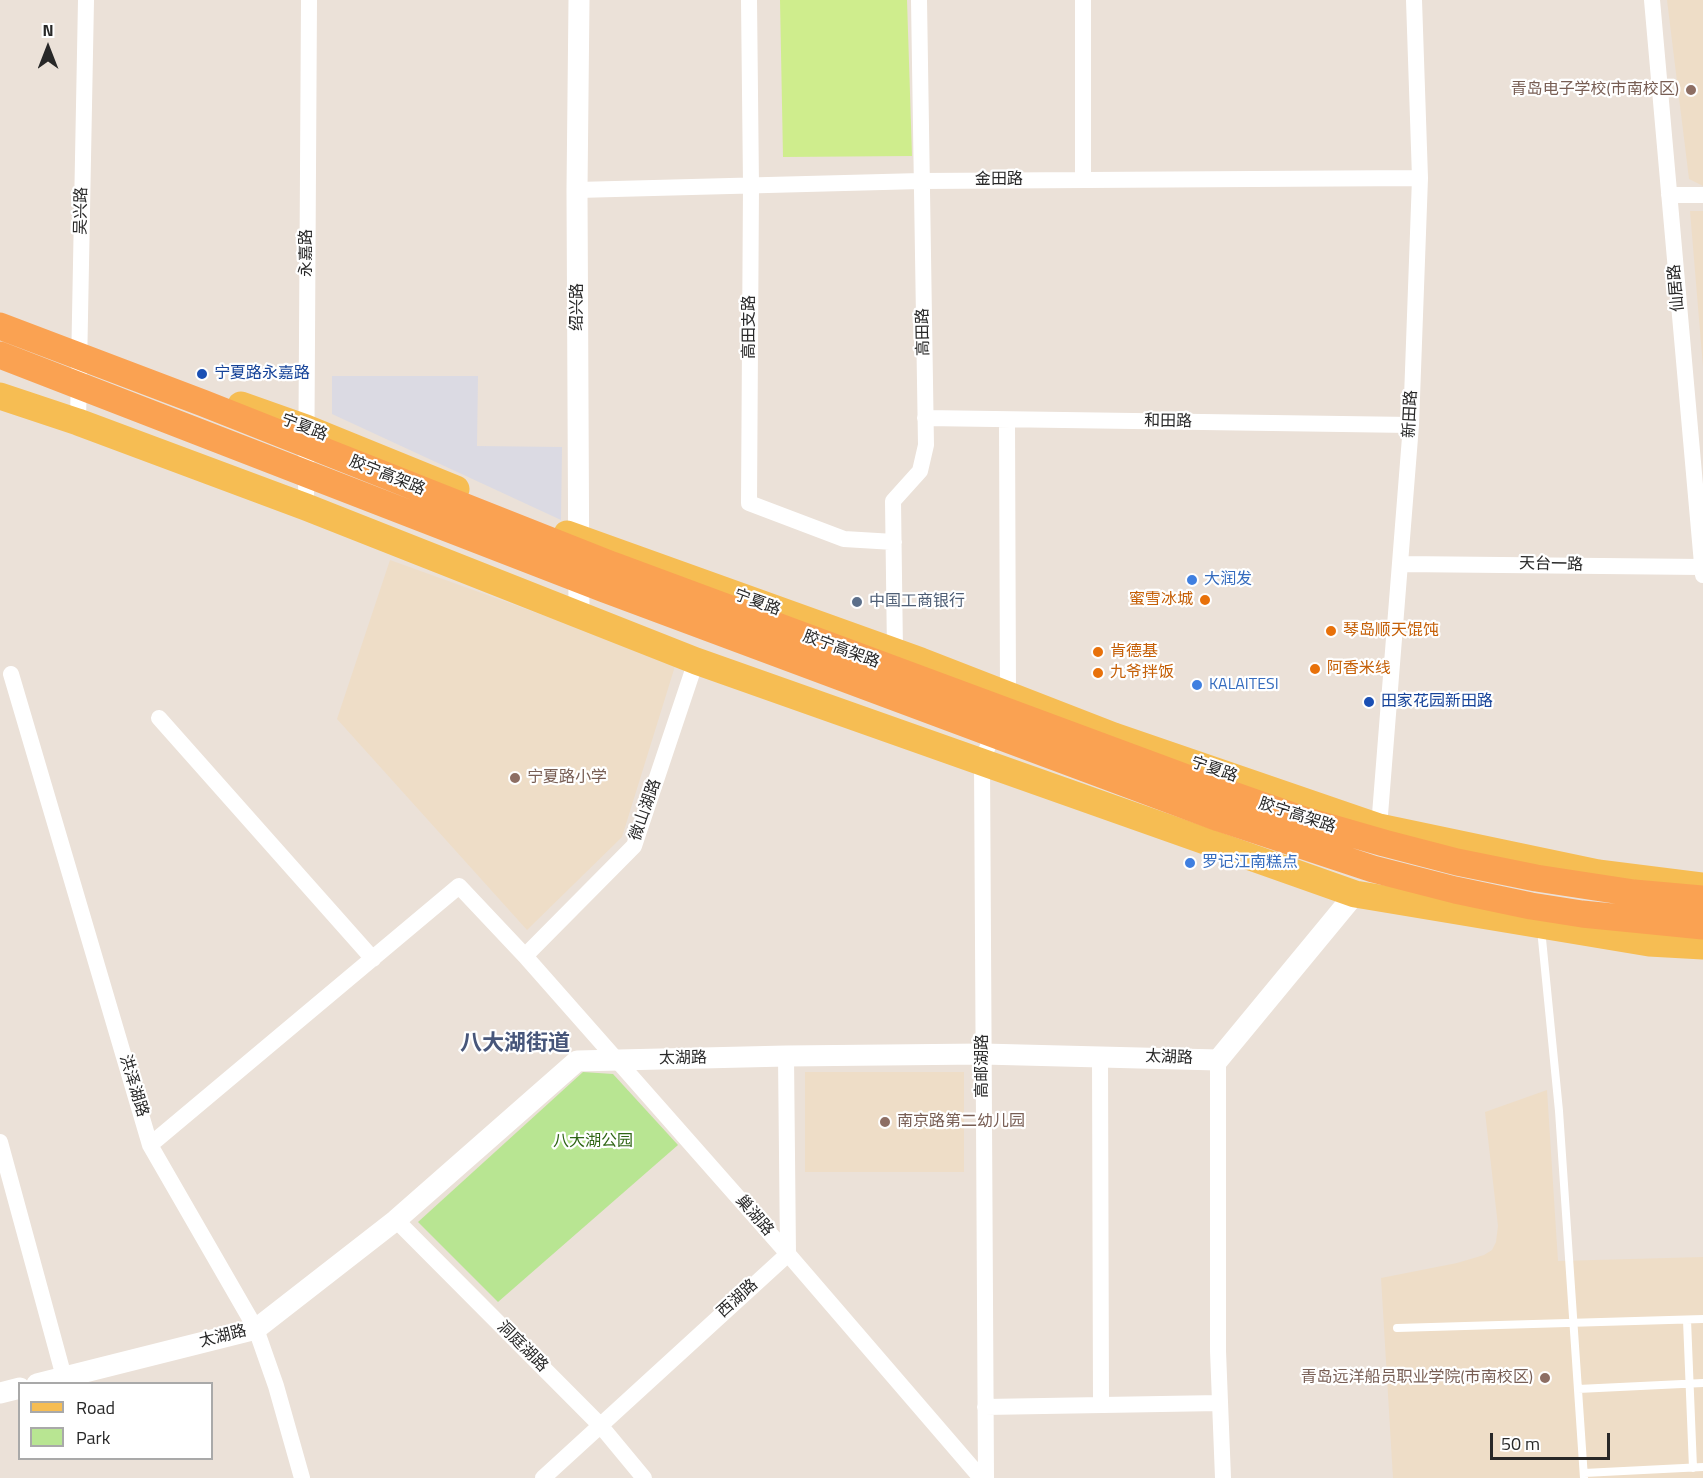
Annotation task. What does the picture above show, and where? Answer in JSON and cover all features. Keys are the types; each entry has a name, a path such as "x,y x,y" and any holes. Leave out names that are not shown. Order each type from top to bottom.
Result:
{"highway":[{"name":"胶宁高架路","path":"0,326 203,403 612,565 1304,820 1436,856 1536,878 1634,893 1703,899"},
{"name":"胶宁高架路","path":"0,355 604,589 1219,818 1373,869 1455,890 1582,914 1703,926"}],"main road":[{"name":"宁夏路","path":"0,315 306,428 579,538 895,652 1114,736 1379,827 1598,873 1703,886"},
{"path":"0,396 78,422 306,507 696,661 1355,894 1648,943 1703,946"}],"street":[{"name":"吴兴路","path":"78,422 86,0"},
{"name":"永嘉路","path":"306,507 309,0"},
{"name":"绍兴路","path":"579,0 577,190 579,615"},
{"name":"高田支路","path":"749,0 750,504 844,539 894,542"},
{"name":"高田路","path":"895,652 893,501 920,471 926,445 919,0"},
{"path":"1083,0 1083,180"},
{"name":"新田路","path":"1355,894 1379,827 1411,425 1420,178 1414,0"},
{"name":"仙居路","path":"1652,0 1703,571"},
{"name":"金田路","path":"577,190 921,180 1420,178"},
{"path":"1669,195 1703,195"},
{"name":"和田路","path":"925,418 1411,425"},
{"path":"1007,420 1008,694"},
{"name":"天台一路","path":"1401,564 1703,571"},
{"name":"微山湖路","path":"525,956 634,846 696,661"},
{"name":"洪泽湖路","path":"10,674 150,1145 256,1329 276,1386 302,1478"},
{"name":"高邮湖路","path":"986,1478 981,762 1008,694"},
{"path":"150,1145 374,959 159,718"},
{"name":"巢湖路","path":"374,959 459,886 525,956 788,1254 981,1478"},
{"path":"1223,1478 1218,1352 1218,1060 1355,894"},
{"name":"太湖路","path":"42,1382 256,1329 396,1220 577,1061 983,1054 1218,1060"},
{"path":"786,1056 788,1254"},
{"path":"1100,1056 1101,1404"},
{"path":"0,1142 64,1377"},
{"name":"洞庭湖路","path":"396,1220 600,1425 644,1478"},
{"name":"西湖路","path":"543,1478 788,1254"},
{"path":"0,1393 18,1388"},
{"path":"985,1407 1220,1403"}],"lane":[{"path":"1540,925 1559,1111 1584,1475 1703,1467"},
{"path":"1397,1328 1703,1319"},
{"path":"1687,1320 1693,1468"},
{"path":"1578,1389 1703,1383"}],"shaded area":[{"name":"青岛电子学校(市南校区)","path":"1667,0 1703,0 1703,186 1689,179"},
{"path":"1690,211 1703,211 1703,367"},
{"path":"332,376 478,376 477,446 562,447 561,520 332,414"},
{"name":"宁夏路小学","path":"390,560 676,663 622,837 527,930 337,719"},
{"name":"南京路第二幼儿园","path":"805,1072 964,1072 964,1172 805,1172"},
{"name":"青岛远洋船员职业学院(市南校区)","path":"1547,1090 1558,1261 1703,1257 1703,1478 1393,1478 1381,1278 1457,1263 1484,1255 1492,1250 1496,1242 1498,1226 1485,1112"}],"green space":[{"path":"780,0 907,0 912,156 783,157"},
{"name":"八大湖公园","path":"583,1072 613,1074 678,1145 498,1302 418,1222"}],"place":[{"name":"青岛电子学校(市南校区)","path":"1691,90"},
{"name":"宁夏路永嘉路","path":"202,374"},
{"name":"大润发","path":"1192,580"},
{"name":"蜜雪冰城","path":"1205,600"},
{"name":"中国工商银行","path":"857,602"},
{"name":"琴岛顺天馄饨","path":"1331,631"},
{"name":"肯德基","path":"1098,652"},
{"name":"阿香米线","path":"1315,669"},
{"name":"九爷拌饭","path":"1098,673"},
{"name":"KALAITESI","path":"1197,685"},
{"name":"田家花园新田路","path":"1369,702"},
{"name":"宁夏路小学","path":"515,778"},
{"name":"罗记江南糕点","path":"1190,863"},
{"name":"南京路第二幼儿园","path":"885,1122"},
{"name":"青岛远洋船员职业学院(市南校区)","path":"1545,1378"}],"district":[{"name":"八大湖街道","path":"515,1045"}]}
